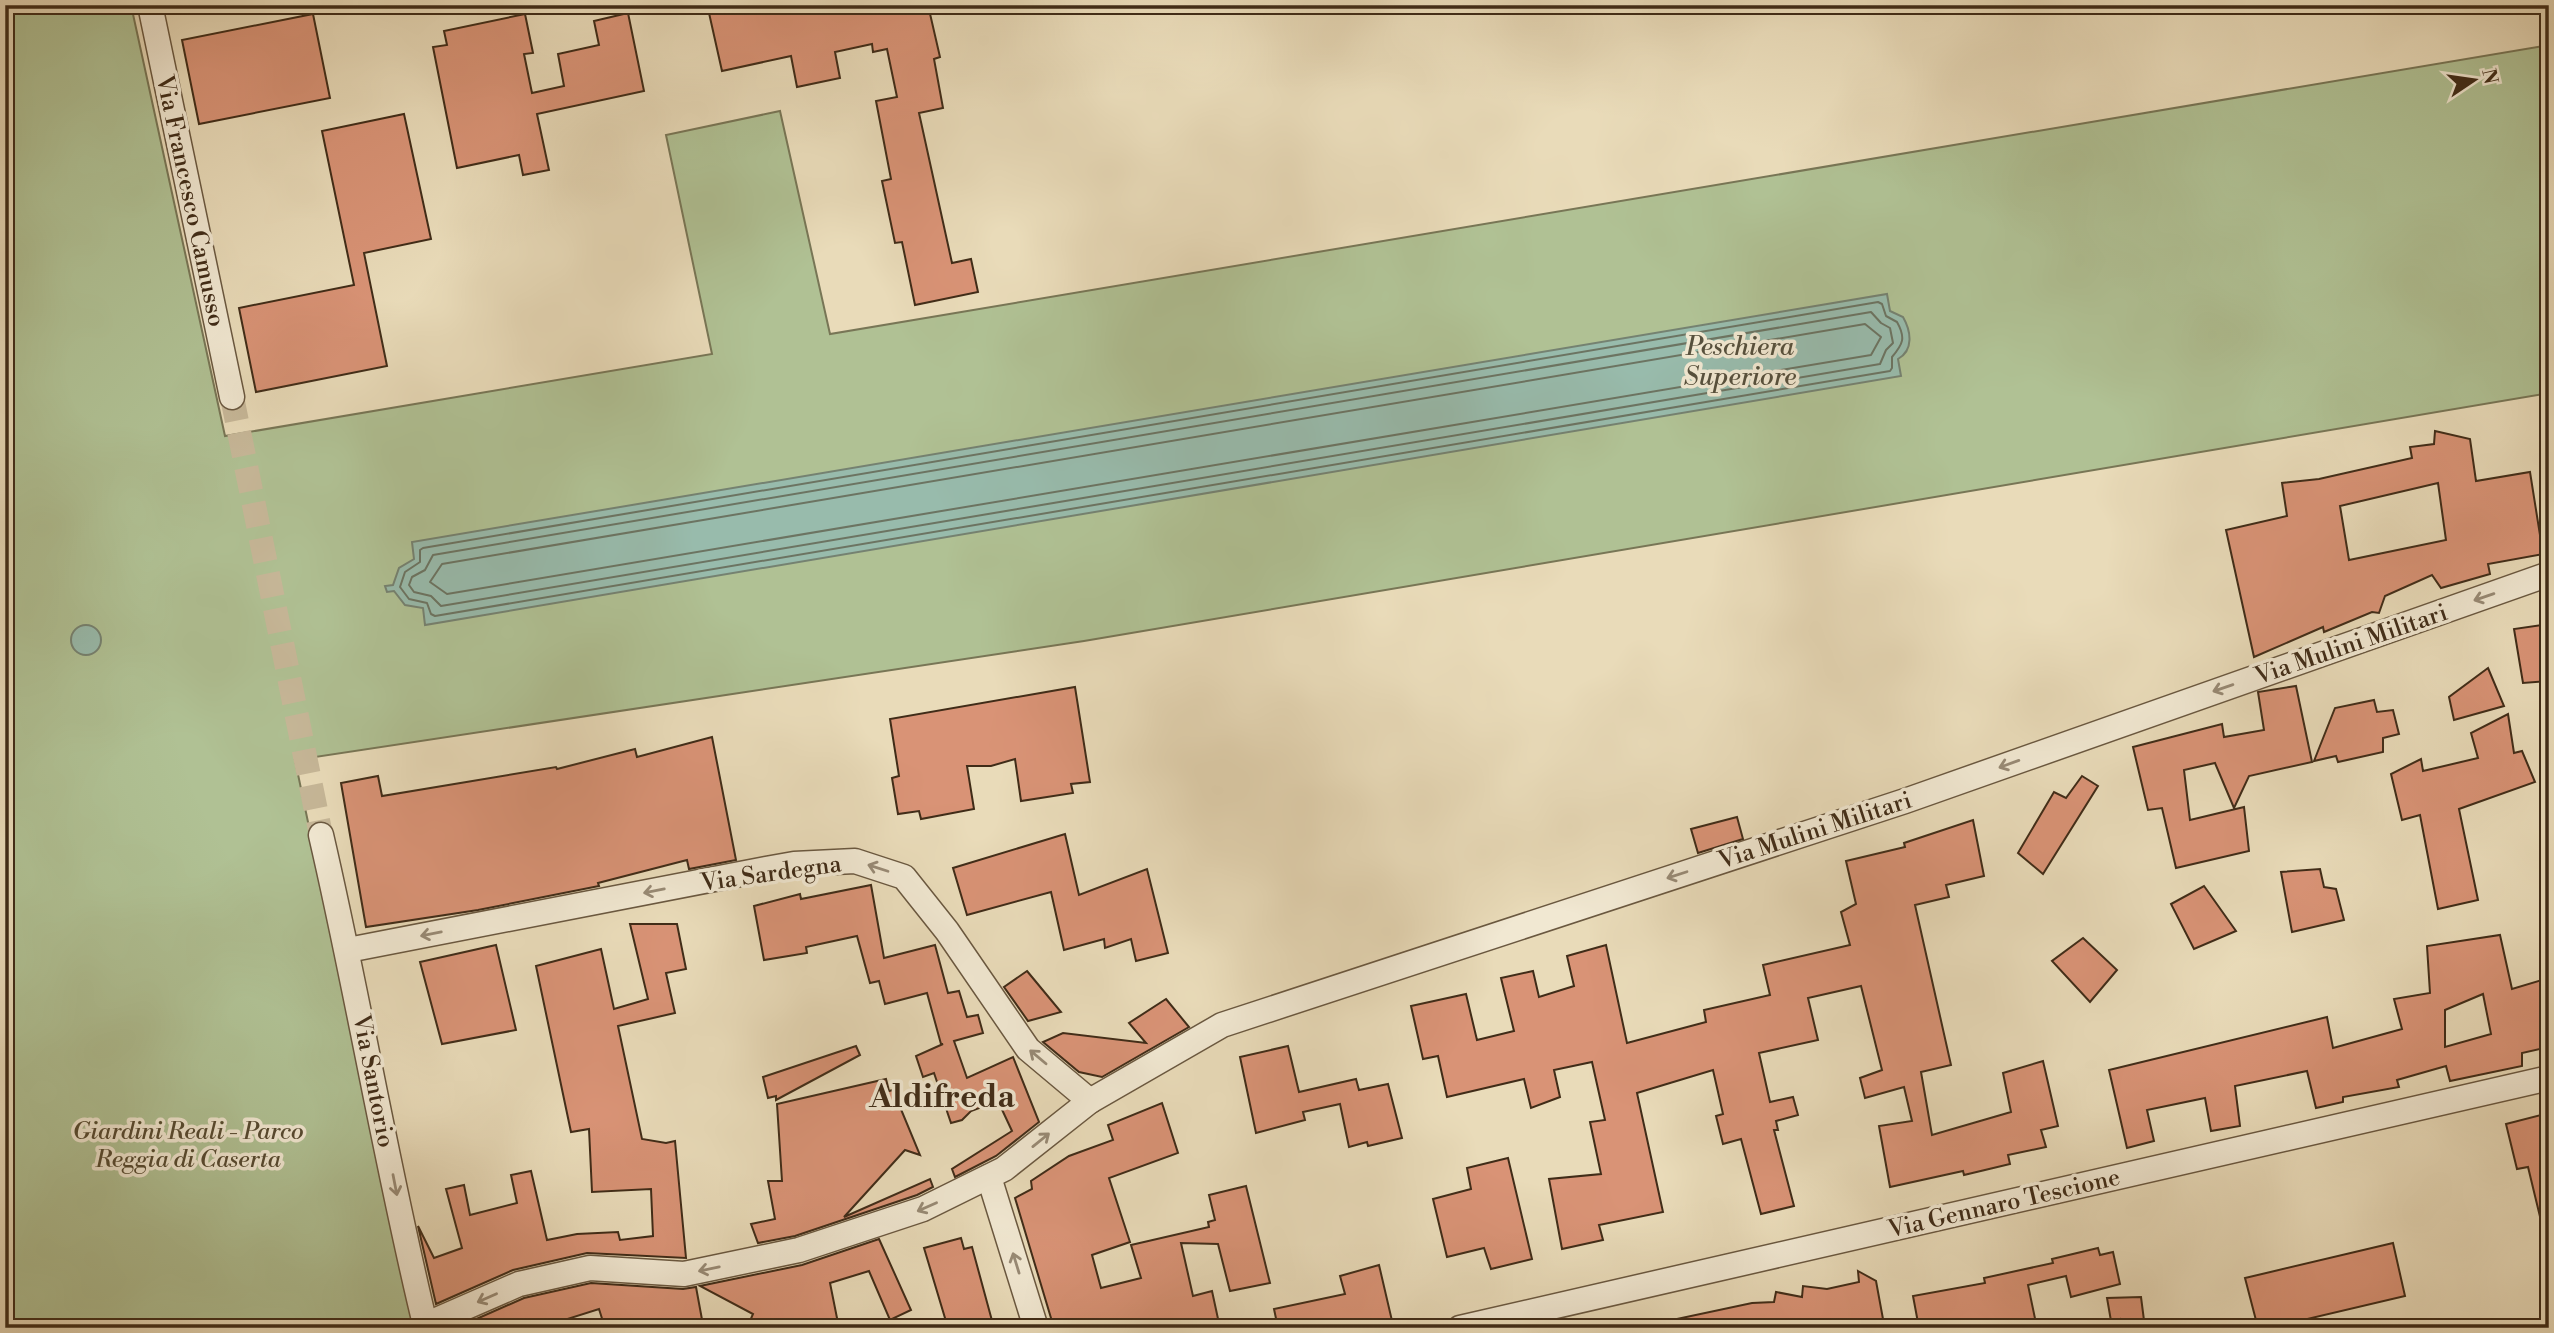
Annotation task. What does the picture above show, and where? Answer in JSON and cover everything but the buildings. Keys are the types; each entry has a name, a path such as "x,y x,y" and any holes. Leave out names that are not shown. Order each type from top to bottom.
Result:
{"street":[{"name":"Via Francesco Camusso","path":"150,5 232,397"},
{"name":"Via Mulini Militari","path":"426,1327 519,1284 590,1268 684,1274 799,1250 923,1209 1004,1170 1090,1101 1222,1025 1905,800 2549,574"},
{"name":"Via Santorio","path":"321,835 348,950 426,1327"},
{"name":"Via Sardegna","path":"348,950 794,864 855,861 904,877 947,931 1028,1049 1090,1101"},
{"name":"Via Gennaro Tescione","path":"1460,1328 2549,1078"},
{"path":"989,1177 1036,1328"}],"green space":[{"name":"Giardini Reali - Parco Reggia di Caserta","path":"5,5 131,5 225,436 712,354 666,135 780,111 830,334 2549,45 2549,393 1084,641 295,760 414,1328 5,1328"}],"water":[{"name":"Peschiera Superiore","path":"1887,294 1890,311 1903,317 1908,328 1909,345 1907,351 1898,359 1901,376 425,625 423,608 405,605 394,591 387,592 385,586 393,585 399,568 414,559 412,542"},
{"path":"86,625 92,626 100,634 100,646 92,654 86,655 80,654 72,646 71,640 72,634 80,626"}],"tunnel":[{"path":"232,397 321,835"}],"district":[{"name":"Aldifreda","path":"942,1096"}]}
